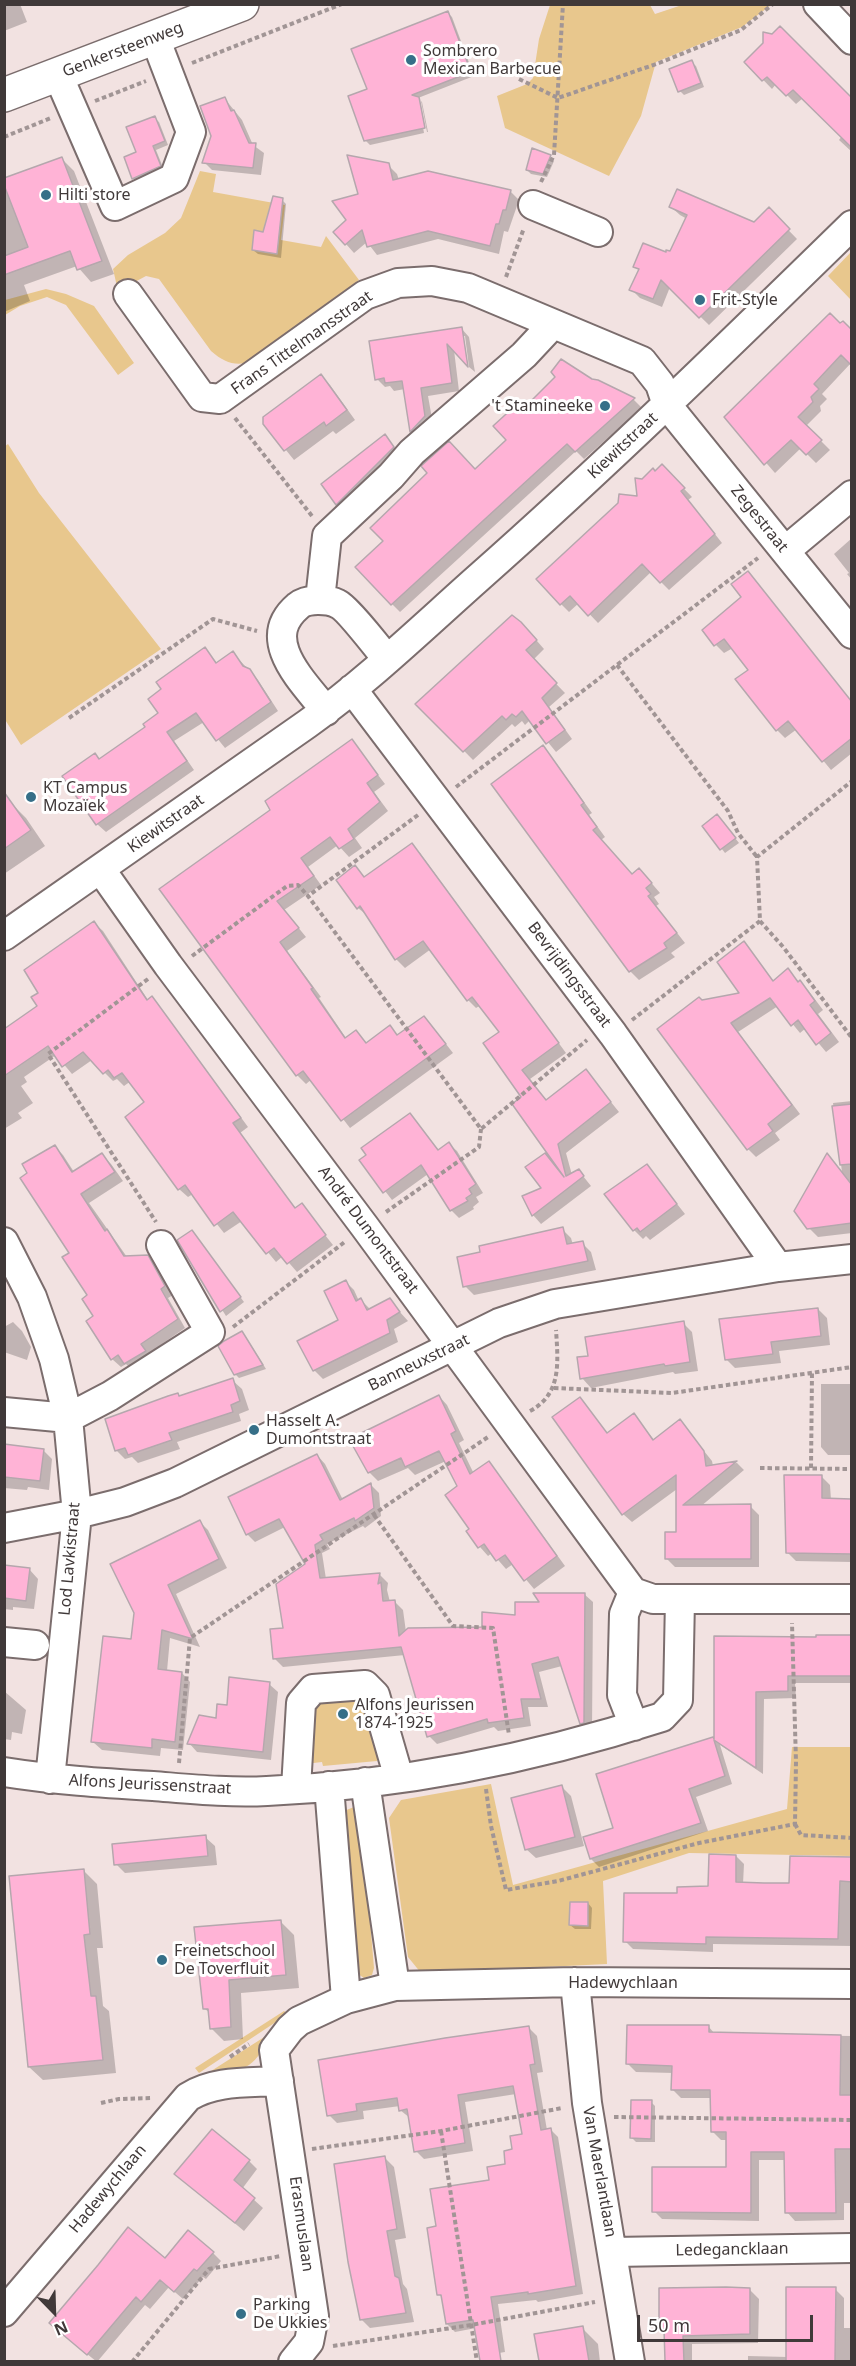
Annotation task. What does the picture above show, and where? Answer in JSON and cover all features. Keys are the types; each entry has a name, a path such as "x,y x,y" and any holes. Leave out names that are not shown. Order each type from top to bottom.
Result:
{"main road":[{"name":"Genkersteenweg","path":"4,95 242,4"}],"street":[{"path":"823,6 852,40"},
{"path":"58,75 115,206 174,178 191,132 155,38"},
{"path":"537,195 598,232"},
{"name":"Kiewitstraat","path":"4,936 326,711 550,515 852,225"},
{"name":"Frans Tittelmansstraat","path":"128,294 202,397 220,399 365,295 398,283 432,281 468,288 642,361 660,384 667,405"},
{"path":"320,600 327,536 391,476 412,452 524,355 553,324"},
{"name":"Zegestraat","path":"667,405 852,634"},
{"path":"785,551 852,495"},
{"path":"326,711 285,657 281,637 285,618 301,603 320,600 339,604 387,659"},
{"name":"Bevrijdingsstraat","path":"352,689 610,1029 778,1266"},
{"name":"André Dumontstraat","path":"101,870 170,967 365,1227 633,1592"},
{"name":"Lod Lavkistraat","path":"4,1242 32,1297 54,1359 68,1418 77,1514 50,1779"},
{"path":"4,1412 68,1418 110,1396 210,1332 161,1245"},
{"name":"Banneuxstraat","path":"4,1527 77,1514 125,1502 176,1483 499,1323 555,1304 778,1266 852,1259"},
{"path":"634,1726 622,1695 624,1614 633,1592 652,1599 852,1599"},
{"name":"Alfons Jeurissenstraat","path":"4,1772 50,1779 176,1788 265,1791 399,1778 513,1758 662,1717 678,1701 680,1599"},
{"path":"4,1642 35,1645"},
{"path":"296,1788 301,1703 313,1689 365,1685 375,1695 399,1778"},
{"path":"365,1782 395,1986"},
{"path":"329,1786 346,1999"},
{"name":"Hadewychlaan","path":"263,2046 299,2021 346,1999 395,1986 575,1982 852,1984"},
{"name":"Van Maerlantlaan","path":"575,1982 588,2110 630,2361"},
{"name":"Erasmuslaan","path":"263,2046 279,2081 314,2316 301,2352"},
{"path":"225,2072 279,2081"},
{"name":"Hadewychlaan","path":"4,2312 180,2106 225,2072"},
{"name":"Ledegancklaan","path":"613,2252 852,2248"}],"path":[{"path":"499,301 515,249 554,155 563,4"},
{"path":"519,79 558,98 658,63 741,30 773,4"},
{"path":"220,399 327,536"},
{"path":"308,896 758,558 785,551"},
{"path":"69,718 213,619 281,637"},
{"path":"617,665 728,811 738,833 757,857 760,921 784,948 852,1038"},
{"path":"757,857 852,781"},
{"path":"161,1245 158,1225 48,1054 287,886 298,885 481,1129 479,1146 365,1227 233,1327 210,1332"},
{"path":"481,1129 610,1029 760,921"},
{"path":"176,1788 190,1638 509,1423 537,1408 554,1388 558,1361 555,1304"},
{"path":"554,1388 672,1393 852,1368"},
{"path":"811,1468 812,1372"},
{"path":"760,1467 852,1468"},
{"path":"374,1515 453,1626 493,1629 513,1758"},
{"path":"791,1599 796,1762 795,1824 801,1835 852,1838"},
{"path":"485,1763 491,1826 506,1890 558,1881 699,1843 795,1824"},
{"path":"225,2072 263,2046"},
{"path":"100,2103 119,2099 156,2098 180,2106"},
{"path":"291,2151 588,2110 852,2120"},
{"path":"441,2131 477,2361"},
{"path":"132,2361 209,2269 305,2252"},
{"path":"301,2352 620,2298"}],"shaded area":[{"path":"550,5 650,5 655,14 682,5 771,5 742,27 656,62 641,116 609,176 505,128 497,96 527,84 533,78 539,39"},
{"path":"200,171 216,174 213,192 285,205 281,240 321,247 326,236 359,280 252,362 240,364 230,362 211,351 159,279 146,276 118,291 113,269 128,255 165,233 181,218"},
{"path":"851,252 851,300 828,276"},
{"path":"46,289 66,294 94,306 134,363 118,375 66,305 47,297 20,306 5,315 5,300"},
{"path":"8,444 39,493 161,649 21,745 4,718 4,447"},
{"path":"357,1691 388,1756 377,1757 377,1761 323,1766 322,1762 305,1764 310,1704"},
{"path":"792,1747 851,1747 851,1856 689,1853 603,1881 607,1964 421,1973 408,1957 389,1818 401,1800 491,1784 513,1885 787,1809"},
{"path":"354,1807 361,1816 374,1968 372,1975 364,1978 358,1974 344,1811"},
{"path":"284,2011 288,2014 199,2073 195,2068"},
{"path":"269,2034 260,2054 248,2066 231,2072 208,2073"}],"building":[{"name":"Sombrero Mexican Barbecue","path":"448,11 471,72 412,95 419,97 425,128 364,141 348,96 367,89 351,49"},
{"path":"780,26 852,98 852,148 793,90 786,96 767,77 762,81 744,62 763,43 763,32 772,34"},
{"path":"692,60 701,83 678,92 669,69"},
{"path":"225,97 231,111 234,110 249,143 256,143 253,168 202,163 211,136 200,106"},
{"path":"155,116 165,141 153,146 161,166 132,179 124,157 136,152 126,127"},
{"path":"532,148 551,155 543,174 526,170"},
{"path":"347,155 389,163 393,180 428,171 511,190 506,210 503,210 499,224 496,224 490,246 428,231 367,247 362,230 345,245 333,232 346,220 332,201 358,194"},
{"path":"62,157 102,261 77,270 70,251 4,275 4,256 28,247 4,185 4,178"},
{"path":"677,189 754,222 769,207 790,229 699,318 661,280 653,299 629,290 639,269 633,267 643,243 666,252 666,250 670,251 687,215 669,207"},
{"path":"273,196 283,198 277,254 252,250 254,230 263,232"},
{"path":"830,313 852,330 852,366 841,355 814,384 819,389 811,397 813,402 798,417 822,440 806,455 791,440 764,465 724,417"},
{"path":"462,327 468,367 447,344 452,383 421,388 425,416 410,432 402,381 385,383 384,378 375,380 369,341"},
{"path":"561,359 592,379 635,398 575,452 567,444 391,605 355,567 383,541 370,528 427,473 421,466 449,441 475,469 506,440 493,426 517,404 520,406 526,400 529,403 555,377 551,372"},
{"path":"321,374 347,410 326,426 324,422 284,451 263,424 263,417"},
{"path":"385,434 394,447 336,505 321,484"},
{"path":"662,464 685,488 681,491 715,534 660,583 642,564 588,616 570,596 560,605 536,579 618,503 619,494 637,496 635,478 642,479 653,468 655,471"},
{"path":"748,571 852,702 852,738 822,762 788,721 776,731 735,679 748,670 724,639 714,646 702,630 741,597 731,584"},
{"path":"512,615 537,640 526,650 557,683 542,698 565,730 546,744 522,711 516,717 512,714 506,720 502,716 463,752 415,704"},
{"path":"205,647 216,663 233,651 243,666 250,669 271,702 216,741 196,713 167,732 187,761 96,825 62,776 95,753 99,759 145,727 143,724 158,713 148,699 161,689 156,682"},
{"path":"352,739 378,775 367,783 380,802 348,829 354,839 339,849 330,837 301,858 314,876 277,901 299,928 280,942 345,1038 356,1030 366,1043 390,1025 397,1035 424,1016 446,1044 341,1121 303,1071 296,1076 159,889 270,810 265,801"},
{"path":"543,745 584,803 581,805 597,827 593,830 632,874 639,868 652,883 646,888 651,894 648,896 677,933 664,943 667,948 629,972 491,784"},
{"path":"4,792 31,830 4,849"},
{"path":"717,814 736,838 720,850 702,826"},
{"path":"412,843 559,1043 522,1070 546,1100 586,1069 611,1102 558,1144 566,1176 579,1169 584,1176 532,1216 522,1196 541,1188 525,1167 545,1153 564,1177 512,1104 521,1097 483,1043 499,1032 472,997 467,1001 423,941 395,960 360,906 357,909 336,880 355,865 364,877"},
{"path":"94,921 147,1000 152,996 241,1118 233,1123 295,1208 302,1203 326,1235 287,1264 274,1248 266,1254 233,1212 214,1226 185,1185 178,1190 125,1117 144,1102 122,1073 114,1078 108,1070 103,1074 83,1052 62,1067 48,1046 4,1076 4,1029 37,1006 31,997 38,993 24,970"},
{"path":"744,941 773,981 788,968 798,982 800,980 815,1001 810,1005 831,1033 816,1045 798,1020 791,1026 770,998 731,1023 792,1105 768,1124 773,1131 747,1150 657,1029 699,997 702,1000 739,993 717,962"},
{"path":"852,1104 852,1164 840,1165 832,1106"},
{"path":"410,1113 438,1150 449,1142 476,1184 469,1189 472,1194 466,1198 468,1201 450,1211 421,1165 383,1193 359,1160 366,1155 361,1148"},
{"path":"55,1145 72,1172 102,1153 115,1172 81,1194 124,1256 148,1255 165,1286 161,1289 178,1319 141,1344 146,1351 124,1364 118,1355 111,1360 86,1321 93,1316 82,1299 87,1295 62,1257 69,1253 20,1178 27,1173 22,1164"},
{"path":"827,1153 852,1185 852,1223 807,1229 794,1211"},
{"path":"647,1164 677,1204 640,1232 637,1228 633,1231 604,1194"},
{"path":"563,1227 567,1244 583,1241 588,1261 463,1287 457,1257 480,1252 479,1246"},
{"path":"192,1230 241,1297 220,1312 177,1240"},
{"path":"346,1280 356,1301 361,1298 367,1310 390,1298 400,1312 387,1320 390,1333 313,1371 297,1341 338,1320 324,1291"},
{"path":"818,1308 821,1336 771,1342 773,1354 725,1360 719,1319"},
{"path":"684,1321 690,1362 665,1366 664,1364 580,1379 577,1357 588,1356 585,1337"},
{"path":"242,1331 263,1365 234,1375 218,1346"},
{"path":"233,1378 240,1401 231,1405 233,1412 169,1433 172,1440 128,1455 125,1448 115,1451 105,1419 168,1396 178,1393 179,1396"},
{"path":"439,1395 456,1431 451,1434 470,1474 489,1461 557,1556 524,1581 505,1555 496,1561 484,1544 478,1548 466,1531 469,1529 445,1495 457,1486 439,1451 405,1467 401,1458 368,1473 349,1439"},
{"path":"580,1397 607,1433 634,1413 653,1440 680,1419 704,1451 706,1466 737,1461 683,1505 751,1504 751,1559 665,1559 665,1532 676,1532 676,1475 622,1515 552,1417"},
{"path":"4,1444 44,1449 40,1481 4,1477"},
{"path":"317,1454 340,1500 371,1483 374,1508 355,1521 354,1518 320,1535 323,1540 315,1545 320,1578 380,1573 378,1584 381,1582 383,1601 395,1600 399,1636 408,1628 482,1627 482,1612 515,1615 515,1602 539,1602 533,1593 585,1593 584,1723 580,1724 558,1657 532,1664 541,1699 521,1699 524,1718 488,1723 487,1719 427,1737 401,1647 273,1659 270,1629 283,1628 276,1584 305,1564 279,1519 246,1535 228,1497"},
{"path":"784,1475 822,1475 822,1498 851,1499 851,1554 786,1553"},
{"path":"200,1520 219,1559 168,1585 193,1639 162,1630 158,1669 182,1672 175,1742 152,1739 152,1748 91,1742 103,1636 131,1639 134,1613 110,1564"},
{"path":"4,1565 30,1568 26,1601 4,1598"},
{"path":"816,1635 852,1635 852,1676 788,1676 788,1691 756,1692 756,1768 714,1740 725,1776 689,1789 701,1823 590,1859 583,1837 613,1828 596,1774 713,1737 714,1739 714,1636 816,1637"},
{"path":"229,1677 270,1682 263,1752 187,1744 199,1715 216,1718 217,1704 227,1705"},
{"path":"562,1785 575,1837 525,1850 511,1798"},
{"path":"206,1835 208,1856 114,1865 112,1844"},
{"path":"709,1854 736,1855 736,1882 764,1883 789,1883 790,1856 852,1857 852,1882 840,1881 838,1939 706,1937 706,1944 623,1942 624,1893 677,1893 677,1887 708,1886"},
{"path":"84,1869 90,1934 84,1935 91,1996 96,1996 103,2060 28,2067 9,1876"},
{"path":"570,1902 588,1902 588,1926 569,1925"},
{"path":"281,1920 286,1975 229,1980 231,2027 210,2029 208,2009 203,2009 194,1927"},
{"path":"627,2025 709,2025 709,2032 841,2035 840,2095 852,2095 852,2149 835,2149 836,2213 785,2213 784,2152 751,2152 751,2213 652,2212 652,2167 726,2167 726,2132 711,2132 710,2090 671,2090 672,2066 626,2064"},
{"path":"529,2026 535,2064 530,2065 541,2130 551,2128 576,2286 491,2297 501,2361 480,2361 473,2320 446,2324 441,2295 437,2295 427,2228 436,2226 430,2189 489,2180 487,2167 505,2164 504,2151 512,2149 510,2136 522,2134 513,2086 458,2095 465,2143 414,2152 407,2109 399,2111 397,2098 356,2104 357,2111 327,2116 318,2060"},
{"path":"631,2100 652,2100 651,2139 630,2138"},
{"path":"212,2129 250,2160 234,2180 255,2198 235,2223 174,2174"},
{"path":"385,2156 397,2229 387,2231 395,2276 399,2278 406,2313 360,2320 348,2262 334,2164"},
{"path":"128,2227 165,2258 188,2230 214,2252 197,2271 194,2269 174,2292 160,2280 141,2302 136,2297 87,2355 49,2323"},
{"path":"786,2287 836,2287 835,2361 786,2361"},
{"path":"659,2288 750,2288 750,2334 683,2336 684,2361 665,2361 664,2329 659,2329"},
{"path":"583,2326 589,2361 539,2361 534,2334"}],"place":[{"name":"Sombrero Mexican Barbecue","path":"411,60"},
{"name":"Hilti store","path":"46,195"},
{"name":"Frit-Style","path":"700,300"},
{"name":"'t Stamineeke","path":"605,406"},
{"name":"KT Campus Mozaïek","path":"31,797"},
{"name":"Hasselt A. Dumontstraat","path":"254,1430"},
{"name":"Alfons Jeurissen 1874-1925","path":"343,1714"},
{"name":"Freinetschool De Toverfluit","path":"162,1960"},
{"name":"Parking De Ukkies","path":"241,2314"}]}
